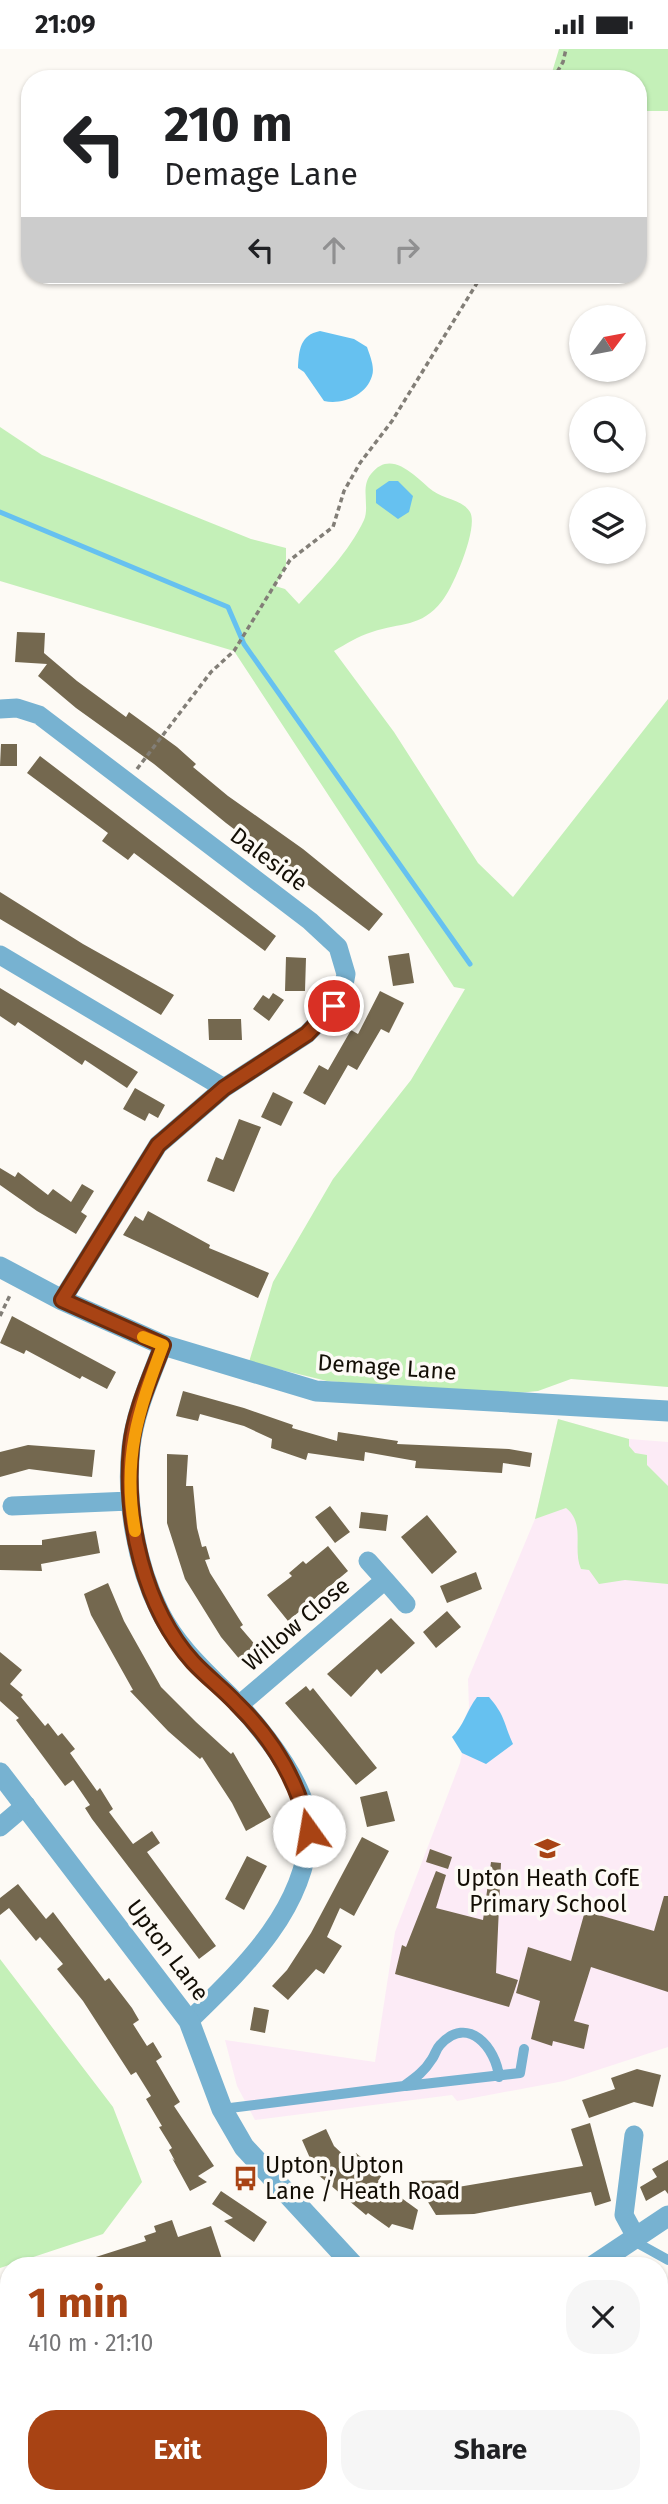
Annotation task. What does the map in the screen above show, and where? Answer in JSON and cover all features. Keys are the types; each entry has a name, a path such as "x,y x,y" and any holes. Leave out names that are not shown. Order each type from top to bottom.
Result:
{"street":[{"name":"Daleside","path":"0,709 17,708 39,715 310,921 338,947 346,974 343,990 334,1006 307,1034 224,1088 158,1145 62,1300"},
{"path":"0,955 224,1088"},
{"name":"Demage Lane","path":"9,1272 62,1300 163,1345 316,1391 668,1411"},
{"path":"163,1345 146,1391 131,1445 130,1501 139,1552 160,1612 192,1661 239,1705 271,1743 301,1795 309,1831 301,1874 277,1925 246,1966 189,2021"},
{"path":"12,1506 130,1501"},
{"name":"Willow Close","path":"368,1561 406,1604"},
{"name":"Willow Close","path":"239,1705 385,1580"},
{"name":"Upton Lane","path":"0,1773 189,2021 222,2109 244,2147 346,2257"},
{"path":"0,1827 26,1805"},
{"path":"634,2238 624,2215 635,2135"},
{"path":"606,2257 668,2215"}],"lane":[{"path":"404,2086 422,2074 438,2046 450,2037 463,2034 479,2036 491,2047 498,2062 499,2077"},
{"path":"222,2109 520,2073 524,2049"},
{"path":"634,2238 663,2257"}],"path":[{"path":"558,70 566,49"},
{"path":"127,781 211,671 236,646 290,560 333,527 344,491 360,463 392,421 476,284"},
{"path":"0,1316 9,1272"}],"shaded area":[{"name":"Upton Heath CofE Primary School","path":"558,1419 629,1439 668,1442 668,2047 564,2081 457,2101 452,2095 255,2120 237,2086 225,2040 375,2062 395,1932 460,1763 462,1753 452,1737 460,1729 469,1708 468,1679 535,1519"}],"green space":[{"path":"559,49 668,49 668,111 647,111 647,70 553,70"},
{"path":"0,427 42,455 251,539 286,548 286,566 275,586 285,589 299,604 334,565 358,532 366,515 366,485 379,466 396,464 412,473 433,491 467,508 472,520 468,543 452,584 434,610 410,623 362,636 334,651 394,732 478,863 513,897 668,699 668,1387 571,1379 538,1391 498,1395 327,1381 249,1362 273,1282 333,1179 411,1080 465,989 454,987 234,651 0,581"},
{"path":"558,1419 629,1439 629,1446 635,1453 647,1455 647,1465 668,1486 668,1584 625,1580 599,1584 589,1570 581,1569 576,1521 572,1514 566,1508 535,1519"},
{"path":"0,1959 113,2107 142,2182 103,2234 33,2257 0,2257"}],"water":[{"path":"320,331 354,339 367,347 373,373 369,383 359,394 338,402 324,401 304,372 298,368 302,344 308,336"},
{"path":"389,481 398,481 413,496 409,512 398,519 376,503 376,490"},
{"path":"477,1697 489,1697 495,1704 513,1744 486,1764 462,1753 452,1737"}],"building":[{"path":"17,632 45,633 44,653 77,681 126,717 129,712 177,747 196,764 193,767 228,796 303,849 383,914 369,931 226,823 154,764 76,708 38,676 47,664 15,662"},
{"path":"1,744 17,744 17,766 0,766"},
{"path":"40,756 276,936 265,951 134,853 128,860 102,841 108,833 27,773"},
{"path":"0,892 83,944 174,995 161,1015 0,919"},
{"path":"409,953 414,983 393,986 388,956"},
{"path":"286,957 306,958 305,991 285,991"},
{"path":"0,988 138,1072 127,1088 85,1060 82,1065 18,1022 15,1026 0,1016"},
{"path":"380,991 404,1003 389,1033 381,1029 357,1070 348,1065 325,1105 303,1093 319,1065 328,1070 351,1030 358,1034"},
{"path":"273,993 284,1000 269,1021 253,1009 263,995 269,999"},
{"path":"208,1019 241,1019 242,1040 209,1040"},
{"path":"135,1088 165,1105 158,1118 149,1113 145,1121 123,1109"},
{"path":"273,1092 293,1102 281,1126 261,1117"},
{"path":"239,1119 261,1127 234,1192 207,1181 216,1157 223,1160"},
{"path":"0,1168 15,1177 18,1172 48,1195 53,1189 71,1202 82,1184 94,1191 81,1212 87,1216 76,1234 0,1185"},
{"path":"148,1211 210,1245 209,1248 269,1273 258,1298 123,1235 135,1216 143,1221"},
{"path":"12,1316 116,1372 107,1389 82,1376 80,1379 26,1350 24,1354 0,1343"},
{"path":"183,1391 244,1408 293,1425 292,1428 337,1441 338,1432 398,1441 397,1444 509,1449 532,1453 530,1467 503,1463 502,1473 415,1468 416,1461 365,1452 364,1461 308,1453 306,1460 271,1448 272,1439 244,1426 200,1414 198,1421 176,1416"},
{"path":"28,1445 95,1450 92,1477 29,1469 0,1477 0,1452"},
{"path":"167,1454 188,1455 186,1486 193,1486 197,1528 202,1547 206,1546 210,1559 205,1560 210,1573 243,1625 240,1627 257,1647 241,1661 221,1637 185,1579 167,1523"},
{"path":"330,1506 350,1532 335,1543 315,1517"},
{"path":"361,1512 388,1515 386,1531 359,1528"},
{"path":"427,1515 457,1552 432,1574 401,1537"},
{"path":"96,1531 100,1553 41,1564 42,1571 0,1570 0,1545 42,1545 42,1540"},
{"path":"328,1546 348,1571 288,1621 267,1595 292,1576 289,1573 303,1561 306,1564"},
{"path":"476,1572 482,1589 447,1603 440,1586"},
{"path":"108,1583 124,1621 161,1687 231,1754 233,1752 271,1817 246,1831 232,1803 202,1757 200,1759 168,1731 130,1691 133,1690 91,1615 84,1594"},
{"path":"447,1611 461,1627 436,1648 423,1632"},
{"path":"391,1618 415,1643 381,1674 377,1669 351,1697 327,1674"},
{"path":"0,1652 22,1670 10,1684 23,1695 21,1697 45,1726 48,1723 58,1736 62,1733 75,1749 70,1753 97,1791 100,1788 113,1809 109,1812 133,1844 152,1831 160,1843 147,1852 216,1946 199,1959 92,1819 85,1808 90,1805 73,1780 65,1786 16,1720 19,1718 0,1701"},
{"path":"306,1686 310,1691 313,1688 377,1768 356,1785 285,1703"},
{"path":"387,1791 395,1821 367,1827 360,1797"},
{"path":"362,1837 389,1851 354,1916 340,1908 327,1937 342,1946 324,1974 316,1969 288,2000 272,1986 287,1970 311,1933"},
{"path":"430,1849 452,1857 448,1869 426,1862"},
{"path":"247,1856 267,1866 244,1910 225,1899"},
{"path":"491,1862 501,1863 496,1973 518,1980 509,2007 395,1974 402,1945 406,1947 436,1871 446,1875 436,1908 483,1920"},
{"path":"18,1884 46,1919 53,1912 105,1981 109,1978 132,2008 139,2020 133,2024 147,2046 153,2042 162,2057 156,2061 180,2102 174,2106 214,2166 198,2176 207,2182 190,2191 172,2158 175,2161 169,2150 172,2148 159,2127 162,2126 146,2099 151,2096 136,2072 131,2075 83,2001 57,1969 63,1964 40,1937 36,1941 9,1908 0,1915 0,1898"},
{"path":"664,1896 668,1896 668,1992 591,1967 574,2021 589,2025 584,2049 553,2041 552,2046 531,2039 540,2001 516,1993 528,1947 571,1961 585,1911 654,1931"},
{"path":"254,2007 269,2010 265,2033 250,2030"},
{"path":"637,2069 661,2075 653,2107 634,2102 589,2118 582,2100 615,2089 611,2078"},
{"path":"590,2123 611,2201 595,2206 591,2192 474,2214 436,2215 415,2181 458,2180 458,2187 583,2166 571,2129"},
{"path":"326,2129 334,2146 350,2161 356,2153 382,2175 378,2181 418,2210 413,2230 392,2224 389,2228 368,2213 366,2215 317,2174 302,2140"},
{"path":"668,2160 668,2194 665,2190 646,2201 640,2187 657,2177 652,2169"},
{"path":"221,2191 267,2222 254,2242 224,2221 233,2218 212,2204"},
{"path":"172,2220 178,2237 211,2226 221,2257 96,2257 146,2241 144,2236 156,2232 154,2226"}],"waterway":[{"path":"0,512 228,607 244,644 470,964"}],"slow traffic":[{"path":"135,1531 130,1501 131,1445 146,1391 163,1345 143,1337"}],"place":[{"name":"Upton Heath CofE Primary School","path":"548,1848"},
{"name":"Upton, Upton Lane / Heath Road","path":"245,2178"}],"route":[{"path":"309,1831 301,1795 271,1743 239,1705 192,1661 160,1612 139,1552 130,1501 131,1445 146,1391 163,1345 62,1300 158,1145 224,1088 307,1034 334,1006"}]}
